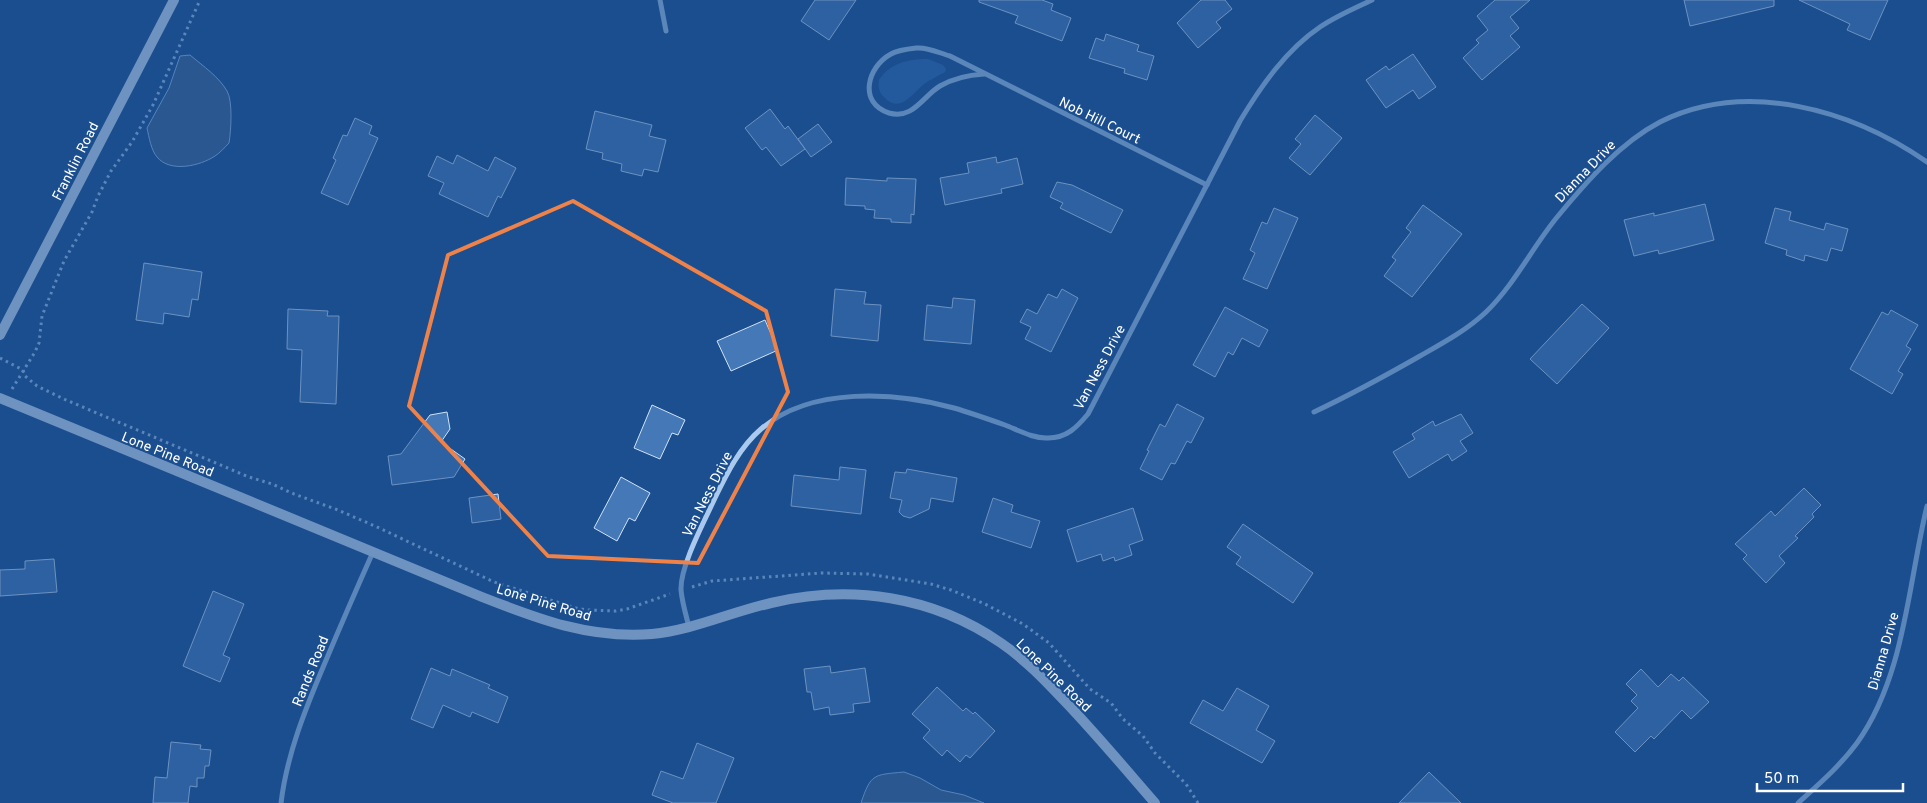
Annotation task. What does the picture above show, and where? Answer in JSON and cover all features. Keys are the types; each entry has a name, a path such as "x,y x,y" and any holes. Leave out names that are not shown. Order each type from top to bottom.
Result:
{"street":[{"name":"Franklin Road","path":"0,335 174,0"},
{"path":"660,0 666,31"},
{"name":"Van Ness Drive","path":"689,627 681,590 682,579 701,528 729,470 741,451 761,429 776,418 816,402 851,396 882,396 916,400 954,408 1047,439 1063,436 1076,428 1088,414 1207,185 1251,103 1265,82 1308,36 1322,26 1372,0"},
{"name":"Nob Hill Court","path":"984,74 966,75 951,80 938,87 909,112 901,114 890,113 881,109 873,101 868,87 870,77 881,61 891,54 902,50 919,48 933,50 950,56 1207,185"},
{"name":"Dianna Drive","path":"1314,412 1360,390 1471,325 1499,297 1557,216 1609,160 1639,135 1661,122 1715,103 1771,102 1828,114 1862,126 1891,140 1927,162"},
{"name":"Lone Pine Road","path":"0,398 528,615 574,629 608,634 653,634 689,627 770,603 833,594 863,594 895,598 926,606 956,617 980,630 1023,660 1056,692 1155,803"},
{"name":"Dianna Drive","path":"1798,803 1836,768 1856,743 1869,724 1882,696 1890,674 1905,616 1927,506"},
{"name":"Rands Road","path":"281,803 294,740 373,552"}],"path":[{"path":"19,377 36,352 42,316 64,261 92,212 111,172 132,142 153,105 200,0"},
{"path":"0,358 23,370 34,384 66,400 222,464 249,477 354,516 494,582 534,596 586,610 616,611 654,600"}],"highlighted area":[{"path":"573,201 766,311 788,392 698,563 548,556 409,406 448,255"}],"shaded area":[{"path":"190,55 215,76 227,91 231,109 230,138 229,143 209,160 185,166 169,165 155,154 147,128 169,88 180,56"},
{"path":"928,59 943,65 946,69 945,72 924,84 901,103 891,102 881,94 879,80 888,70 907,61"},
{"path":"904,772 920,778 941,790 964,795 984,803 861,803 868,786 875,777"}],"building":[{"path":"815,0 856,0 829,40 801,21"},
{"path":"979,0 1042,0 1053,4 1051,10 1071,18 1062,41 1015,23 1018,16 979,2"},
{"path":"1201,0 1225,0 1232,9 1216,22 1221,28 1198,48 1177,23"},
{"path":"1495,0 1530,0 1510,17 1519,28 1510,36 1520,47 1482,80 1463,58 1479,43 1476,40 1488,30 1477,16"},
{"path":"1684,0 1774,0 1774,6 1690,26"},
{"path":"1799,0 1888,0 1870,40 1847,30 1850,24"},
{"path":"1106,34 1139,45 1137,51 1154,56 1147,80 1124,73 1125,69 1089,58 1096,38 1104,41"},
{"path":"1413,54 1436,87 1419,99 1413,90 1386,108 1366,80 1386,66 1389,70"},
{"path":"770,109 785,129 788,126 805,149 781,166 766,147 762,150 745,128"},
{"path":"595,111 652,125 649,136 666,140 658,172 644,169 642,176 621,171 622,164 602,159 603,153 586,149"},
{"path":"1315,115 1342,138 1310,175 1289,158 1301,144 1295,139"},
{"path":"355,118 372,126 369,134 378,138 348,205 321,193 336,160 333,158 343,135 347,136"},
{"path":"818,124 832,142 811,157 798,139"},
{"path":"457,155 488,171 495,157 516,168 501,198 498,196 488,217 439,194 444,183 428,176 437,156 453,164"},
{"path":"996,157 997,163 1017,158 1023,184 1001,189 1002,193 945,205 940,178 969,173 967,163"},
{"path":"846,178 887,181 887,178 916,179 914,215 911,214 911,223 891,222 891,219 874,218 875,210 865,209 865,206 845,205"},
{"path":"1057,182 1072,185 1123,210 1111,233 1060,208 1063,203 1050,197"},
{"path":"1705,204 1714,240 1659,254 1658,250 1634,256 1624,220 1654,213 1654,216"},
{"path":"1423,205 1462,234 1412,297 1384,276 1396,260 1392,257 1411,232 1406,228"},
{"path":"1274,208 1298,218 1267,289 1243,279 1255,253 1250,250 1262,222 1267,224"},
{"path":"1775,208 1791,212 1789,220 1824,230 1826,223 1848,229 1842,251 1831,248 1827,261 1805,255 1804,261 1786,255 1787,250 1765,243"},
{"path":"144,263 202,272 198,300 192,299 189,317 164,313 163,324 136,320"},
{"path":"835,289 866,292 864,304 881,305 878,341 831,336"},
{"path":"1062,289 1078,298 1051,352 1025,339 1031,327 1020,322 1027,309 1037,314 1048,294 1057,298"},
{"path":"953,298 975,300 971,344 924,340 927,305 952,308"},
{"path":"1582,304 1609,328 1557,384 1530,359"},
{"path":"1225,307 1268,330 1259,347 1242,338 1233,355 1228,352 1215,377 1193,365"},
{"path":"288,309 328,311 327,316 339,316 336,404 300,402 302,350 287,349"},
{"path":"1891,310 1918,325 1906,346 1911,349 1898,371 1903,374 1892,394 1850,369 1882,312 1888,315"},
{"path":"765,320 778,350 731,371 717,341"},
{"path":"1177,404 1204,418 1191,443 1187,441 1175,464 1171,463 1162,480 1140,469 1160,424 1165,427"},
{"path":"652,405 685,420 678,435 672,433 660,459 634,448"},
{"path":"447,412 450,429 441,442 465,459 454,477 392,485 388,456 401,454 430,415"},
{"path":"1461,414 1473,433 1460,441 1467,451 1452,461 1448,454 1409,478 1393,452 1415,439 1412,434 1433,421 1435,426"},
{"path":"840,467 866,470 861,514 791,506 794,475 839,480"},
{"path":"907,469 957,478 953,502 931,498 929,509 910,518 903,516 899,512 902,500 890,498 895,472 906,473"},
{"path":"621,477 650,493 635,521 629,518 617,541 594,528"},
{"path":"1804,488 1821,505 1812,514 1814,517 1795,536 1798,538 1779,556 1785,563 1766,583 1743,559 1747,555 1735,544 1771,511 1775,516"},
{"path":"498,494 501,519 472,523 469,498"},
{"path":"993,498 1013,505 1011,512 1040,521 1031,548 982,532"},
{"path":"1133,508 1143,540 1129,545 1132,555 1115,561 1114,557 1103,561 1101,554 1077,562 1067,530"},
{"path":"1243,524 1313,573 1293,603 1236,564 1241,557 1227,547"},
{"path":"54,559 57,592 0,596 0,570 25,569 25,561"},
{"path":"213,591 244,604 223,655 230,658 220,682 183,666"},
{"path":"830,666 831,673 865,668 870,702 853,704 854,712 830,715 829,707 814,710 811,692 807,692 804,669"},
{"path":"431,668 450,676 452,669 490,685 488,688 508,697 498,723 472,712 470,717 443,705 433,728 411,719"},
{"path":"1641,669 1658,687 1671,674 1679,681 1683,677 1709,702 1691,719 1682,710 1654,739 1651,736 1635,752 1615,732 1638,708 1631,701 1637,695 1626,684"},
{"path":"937,687 963,711 966,708 973,714 975,712 995,731 970,758 966,755 960,762 947,750 942,756 923,738 930,730 912,714"},
{"path":"1237,688 1269,706 1256,730 1275,741 1262,763 1190,723 1203,700 1223,711"},
{"path":"171,742 201,745 200,749 211,750 209,766 205,766 204,778 197,778 197,787 190,786 188,803 153,803 155,777 167,778"},
{"path":"697,743 734,758 716,803 673,803 652,795 661,771 683,779"},
{"path":"1429,772 1461,803 1399,803"}]}
